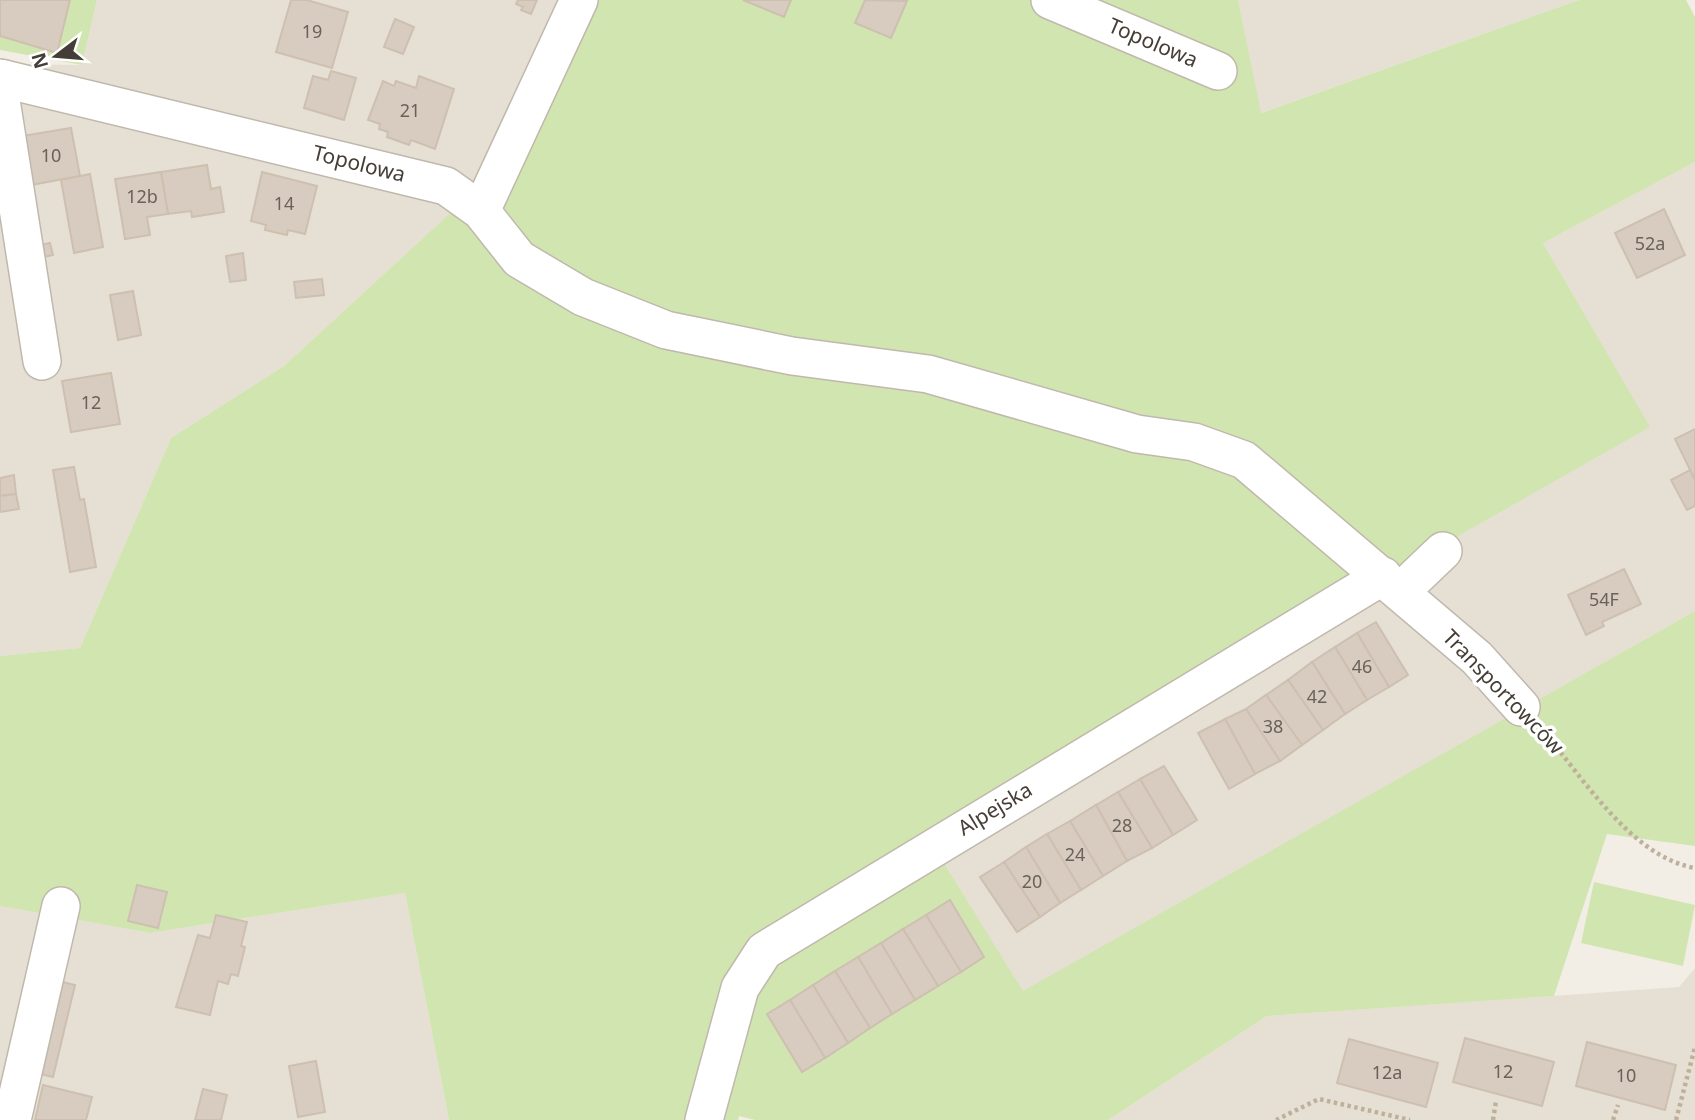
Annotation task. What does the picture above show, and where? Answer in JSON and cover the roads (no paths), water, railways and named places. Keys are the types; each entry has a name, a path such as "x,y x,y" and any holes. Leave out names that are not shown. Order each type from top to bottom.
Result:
{"street":[{"path":"481,211 579,0"},
{"name":"Topolowa","path":"1050,0 1218,71"},
{"name":"Topolowa","path":"41,361 1,100 2,78 446,186 481,211 519,259 583,297 666,331 793,356 928,374 1137,434 1194,442 1244,460"},
{"name":"Transportowców","path":"1244,460 1477,658 1521,707"},
{"name":"Alpejska","path":"704,1120 740,988 764,951 933,845 1392,584 1443,551"},
{"path":"12,1120 61,905"}]}
